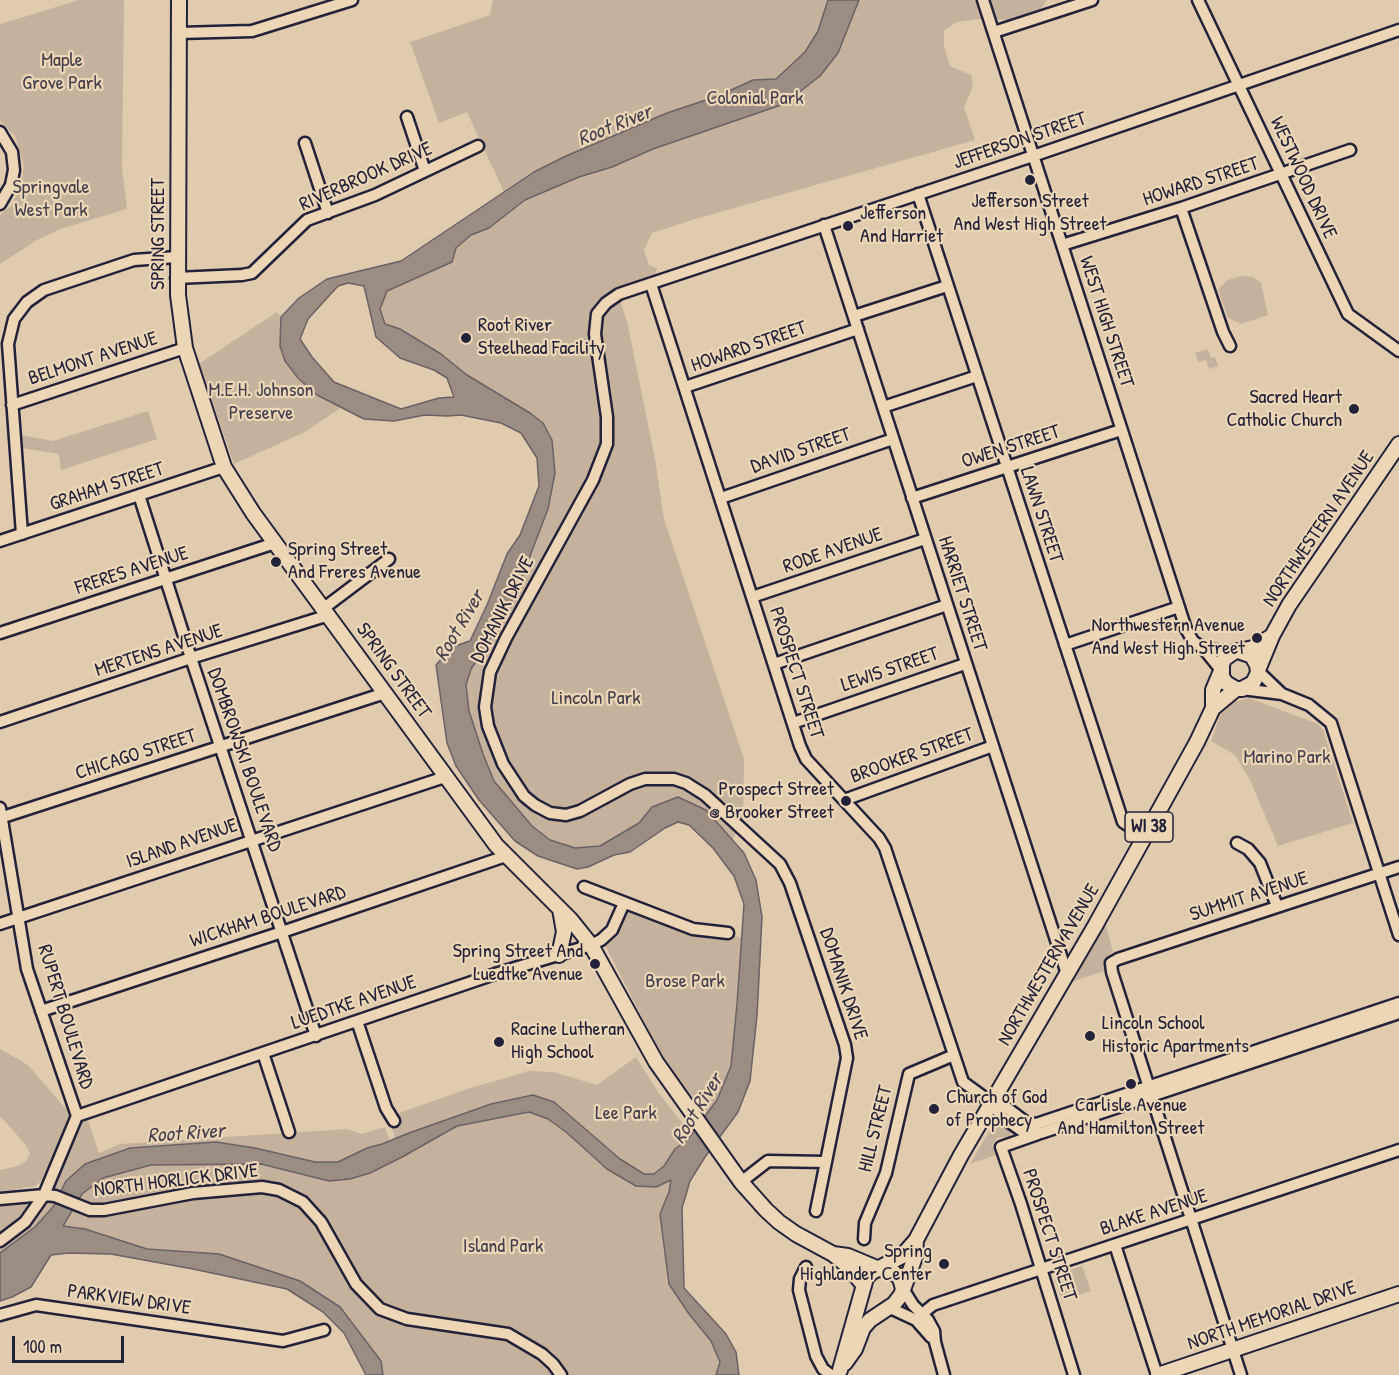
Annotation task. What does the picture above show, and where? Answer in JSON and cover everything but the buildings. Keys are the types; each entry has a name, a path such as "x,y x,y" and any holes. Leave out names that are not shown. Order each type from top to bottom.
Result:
{"main road":[{"name":"SPRING STREET","path":"179,0 176,278 185,348 224,467 253,513 445,777 506,856 560,909 591,945 616,986 648,1049 689,1112 741,1182 779,1222 807,1241 833,1254 864,1286"},
{"name":"NORTHWESTERN AVENUE","path":"1258,670 1272,636 1295,597 1399,444"},
{"name":"NORTHWESTERN AVENUE","path":"1238,652 1253,648 1272,636"},
{"path":"1238,652 1252,656 1258,670"},
{"name":"WI 38","path":"1221,670 1224,659 1238,652"},
{"name":"NORTHWESTERN AVENUE","path":"879,1269 902,1256 916,1240 1198,741 1213,708 1214,690 1221,670"},
{"path":"1221,670 1226,683 1239,689"},
{"name":"WI 38","path":"1239,689 1253,683 1258,670"},
{"name":"NORTHWESTERN AVENUE","path":"1213,708 1239,689"},
{"path":"559,955 564,932 560,909"},
{"name":"NORTHWESTERN AVENUE","path":"903,1289 915,1257 916,1240"},
{"name":"SPRING STREET","path":"833,1254 848,1256 879,1269"},
{"path":"879,1269 896,1273 903,1289"},
{"name":"WI 38","path":"836,1373 868,1275 879,1269"},
{"path":"864,1286 864,1292 870,1303 888,1307"},
{"name":"WI 38","path":"836,1373 855,1349 863,1328 870,1320 898,1300 903,1289"},
{"name":"NORTH MEMORIAL DRIVE","path":"1157,1375 1399,1294"}],"street":[{"path":"179,33 252,31 352,0"},
{"name":"WEST HIGH STREET","path":"983,0 1186,629 1193,641 1204,649 1221,670"},
{"path":"994,32 1092,0"},
{"name":"WESTWOOD DRIVE","path":"1198,0 1348,314 1399,351"},
{"name":"JEFFERSON STREET","path":"651,284 1399,30"},
{"path":"407,117 425,171"},
{"path":"0,132 9,144 14,160 11,185 0,204"},
{"path":"304,143 327,213"},
{"name":"RIVERBROOK DRIVE","path":"176,278 252,273 302,224 312,218 375,195 478,146"},
{"name":"HOWARD STREET","path":"1062,245 1181,208 1350,150"},
{"name":"LAWN STREET","path":"918,194 1123,822 1144,836"},
{"path":"1181,208 1222,332 1230,346"},
{"name":"HARRIET STREET","path":"824,225 1066,974"},
{"path":"22,534 9,334 14,319 27,302 44,290 144,258 177,257"},
{"name":"PROSPECT STREET","path":"651,284 806,759 879,838 885,848 963,1082 992,1103"},
{"name":"DOMANIK DRIVE","path":"651,284 612,298 597,314 595,334 608,426 605,453 593,480 506,638 490,672 485,707 488,726 503,764 524,795 535,805 550,813 566,815 580,811 630,784 645,779 674,779 686,783 705,795 780,864 790,883 845,1044 846,1069 816,1211"},
{"path":"854,316 947,285"},
{"name":"HOWARD STREET","path":"685,387 858,329"},
{"name":"BELMONT AVENUE","path":"12,405 185,348"},
{"path":"883,407 978,376"},
{"name":"OWEN STREET","path":"912,498 1121,430"},
{"name":"DAVID STREET","path":"721,498 893,440"},
{"name":"GRAHAM STREET","path":"0,541 224,467"},
{"name":"DOMBROWSKI BOULEVARD","path":"139,495 316,1036"},
{"name":"RODE AVENUE","path":"752,597 925,539"},
{"name":"FRERES AVENUE","path":"0,633 275,543"},
{"name":"MERTENS AVENUE","path":"0,722 326,612 389,559"},
{"path":"774,664 946,605"},
{"path":"1065,645 1179,606"},
{"path":"1204,649 1238,652"},
{"name":"LEWIS STREET","path":"793,723 965,663"},
{"path":"1258,670 1282,694"},
{"path":"1239,689 1282,694 1309,705 1331,723 1399,936"},
{"name":"CHICAGO STREET","path":"1,815 221,747 385,693"},
{"name":"BROOKER STREET","path":"844,800 993,746"},
{"name":"ISLAND AVENUE","path":"0,924 445,777"},
{"name":"RUPERT BOULEVARD","path":"0,1241 25,1222 50,1196 77,1116 27,969 1,815"},
{"path":"1237,843 1248,849 1260,864 1278,906"},
{"name":"WICKHAM BOULEVARD","path":"41,1011 506,856"},
{"name":"SUMMIT AVENUE","path":"1150,1091 1112,972 1112,963 1118,959 1399,867"},
{"path":"584,887 693,929 728,933"},
{"name":"LUEDTKE AVENUE","path":"77,1116 495,974 591,945 612,930 624,903"},
{"path":"1302,1041 1399,1003"},
{"path":"992,1103 1006,1108 1028,1123 1036,1124 1150,1091 1399,1012"},
{"path":"357,1021 386,1108 394,1121"},
{"path":"263,1053 289,1132"},
{"name":"HILL STREET","path":"864,1239 865,1223 886,1173 909,1074 954,1055"},
{"path":"992,1103 1002,1117 1022,1131 1041,1133 1150,1091"},
{"path":"1150,1091 1240,1375"},
{"name":"PROSPECT STREET","path":"1041,1133 1001,1147 1074,1375"},
{"name":"BLAKE AVENUE","path":"922,1314 928,1308 941,1302 1399,1150"},
{"path":"741,1182 768,1161 826,1162"},
{"name":"NORTH HORLICK DRIVE","path":"50,1196 82,1208 104,1210 193,1194 262,1186 279,1190 303,1202 317,1216 356,1284 380,1309 407,1319 507,1334 547,1358 561,1375"},
{"path":"0,1199 50,1196"},
{"path":"1115,1245 1157,1375"},
{"path":"806,1267 800,1279 799,1290 816,1356 823,1370 836,1373"},
{"path":"903,1289 934,1331 944,1375"},
{"name":"PARKVIEW DRIVE","path":"0,1315 36,1305 283,1341 324,1330"},
{"path":"888,1307 916,1320 935,1342"}],"green space":[{"name":"Maple Grove Park","path":"79,0 124,0 122,168 127,209 63,228 37,240 0,264 0,215 12,205 21,186 24,166 15,136 0,121 0,24"},
{"path":"493,0 1047,0 1041,9 1007,20 978,19 957,22 944,30 944,46 950,66 971,75 973,86 964,107 975,140 652,233 644,250 649,265 657,268 655,275 616,289 627,321 655,459 664,519 744,759 743,822 732,840 706,810 652,807 639,823 600,846 575,848 550,840 532,826 494,781 469,711 466,685 471,669 515,595 548,509 555,473 552,440 543,423 530,413 467,375 441,354 400,329 385,324 380,309 387,291 452,262 456,248 471,234 489,228 525,201 579,177 612,167 665,145 654,118 566,156 534,172 504,192 467,112 439,123 410,42 490,15"},
{"path":"1242,276 1253,277 1261,283 1268,315 1241,324 1228,318 1218,289 1228,280"},
{"name":"M.E.H. Johnson Preserve","path":"277,312 281,317 280,346 298,378 317,394 342,407 305,432 234,464 199,364"},
{"path":"1208,349 1211,358 1215,357 1218,366 1209,369 1206,360 1198,362 1195,353"},
{"path":"148,411 157,439 61,470 59,454 22,448 21,435 53,441"},
{"name":"Marino Park","path":"1249,698 1318,724 1323,730 1353,823 1278,846 1251,782 1235,755 1211,741 1221,713 1230,703"},
{"name":"Brose Park","path":"628,912 693,929 728,933 742,938 731,1066 717,1100 707,1114 674,1074 651,1035 606,947 605,943 618,931 622,918"},
{"path":"1105,922 1113,952 1104,959 1104,971 1071,982"},
{"path":"0,1049 28,1065 67,1110 69,1122 42,1180 36,1186 0,1192 0,1170 18,1166 27,1160 30,1153 0,1116"},
{"name":"Lee Park","path":"636,1057 658,1092 691,1134 675,1149 664,1166 654,1174 644,1174 620,1159 555,1102 491,1104 395,1138 388,1117 467,1089 530,1071 553,1072 597,1085"},
{"name":"Island Park","path":"529,1112 548,1119 566,1132 607,1169 671,1180 660,1214 669,1284 711,1341 720,1362 716,1375 383,1375 381,1361 340,1307 219,1254 147,1249 85,1229 63,1226 82,1194 104,1178 151,1165 261,1164 329,1181 404,1156 457,1126"},
{"path":"87,1117 99,1153 120,1144 347,1129 362,1134 385,1127 390,1141 367,1148 338,1162 315,1162 255,1148 216,1142 121,1150 66,1181 53,1207 35,1227 0,1253 0,1204 44,1200 82,1120"},
{"path":"999,1123 1009,1129 1012,1139 997,1138 992,1145 996,1155 970,1164 993,1125"},
{"path":"1082,1266 1091,1291 1062,1301 1054,1275"}],"shaded area":[{"name":"Root River","path":"828,0 859,0 838,53 820,76 784,104 653,149 525,200 489,228 471,235 456,248 452,262 387,291 380,309 385,324 400,329 441,354 467,375 530,413 543,423 552,440 555,473 548,509 515,595 471,669 466,685 469,711 494,781 532,826 550,840 575,848 600,846 639,823 652,807 678,797 706,810 744,853 756,880 762,917 757,1016 750,1081 738,1112 690,1181 682,1208 684,1288 726,1334 736,1352 739,1375 716,1375 720,1362 711,1341 669,1284 660,1214 671,1180 656,1187 636,1186 607,1169 548,1119 529,1112 457,1126 370,1173 350,1179 329,1181 261,1164 151,1165 103,1178 82,1194 63,1226 85,1229 147,1249 219,1254 300,1281 340,1307 381,1361 383,1375 366,1375 344,1333 323,1312 287,1289 193,1269 111,1254 51,1255 31,1287 0,1301 0,1253 35,1227 53,1207 66,1181 85,1164 130,1148 216,1142 255,1148 315,1162 338,1162 367,1148 491,1104 533,1095 554,1102 620,1159 644,1174 654,1174 664,1166 675,1149 688,1139 717,1100 731,1066 744,904 734,876 713,848 689,825 678,822 665,828 630,852 614,855 588,867 577,869 538,856 515,841 479,800 456,766 447,743 436,665 452,647 470,641 507,554 520,535 539,486 537,458 521,433 501,423 461,415 425,415 394,421 364,419 317,395 298,378 285,361 280,346 281,317 299,298 327,279 401,261 534,172 566,156 667,113 718,96 753,80 776,79 805,52 818,31","holes":["348,283 364,286 376,337 400,358 434,370 447,378 454,397 439,398 401,409 334,382 312,357 300,339 308,319 338,286"]}],"place":[{"name":"Jefferson Street And West High Street","path":"1030,180"},
{"name":"Jefferson And Harriet","path":"848,226"},
{"name":"Root River Steelhead Facility","path":"466,338"},
{"name":"Sacred Heart Catholic Church","path":"1354,409"},
{"name":"Spring Street And Freres Avenue","path":"276,562"},
{"name":"Northwestern Avenue And West High Street","path":"1257,638"},
{"name":"Prospect Street @ Brooker Street","path":"846,801"},
{"name":"Spring Street And Luedtke Avenue","path":"595,964"},
{"name":"Lincoln School Historic Apartments","path":"1090,1036"},
{"name":"Racine Lutheran High School","path":"499,1042"},
{"name":"Carlisle Avenue And Hamilton Street","path":"1131,1084"},
{"name":"Church of God of Prophecy","path":"934,1109"},
{"name":"Spring Highlander Center","path":"944,1264"}],"park label":[{"name":"Colonial Park","path":"755,99"},
{"name":"Springvale West Park","path":"51,200"},
{"name":"Lincoln Park","path":"596,699"}]}
